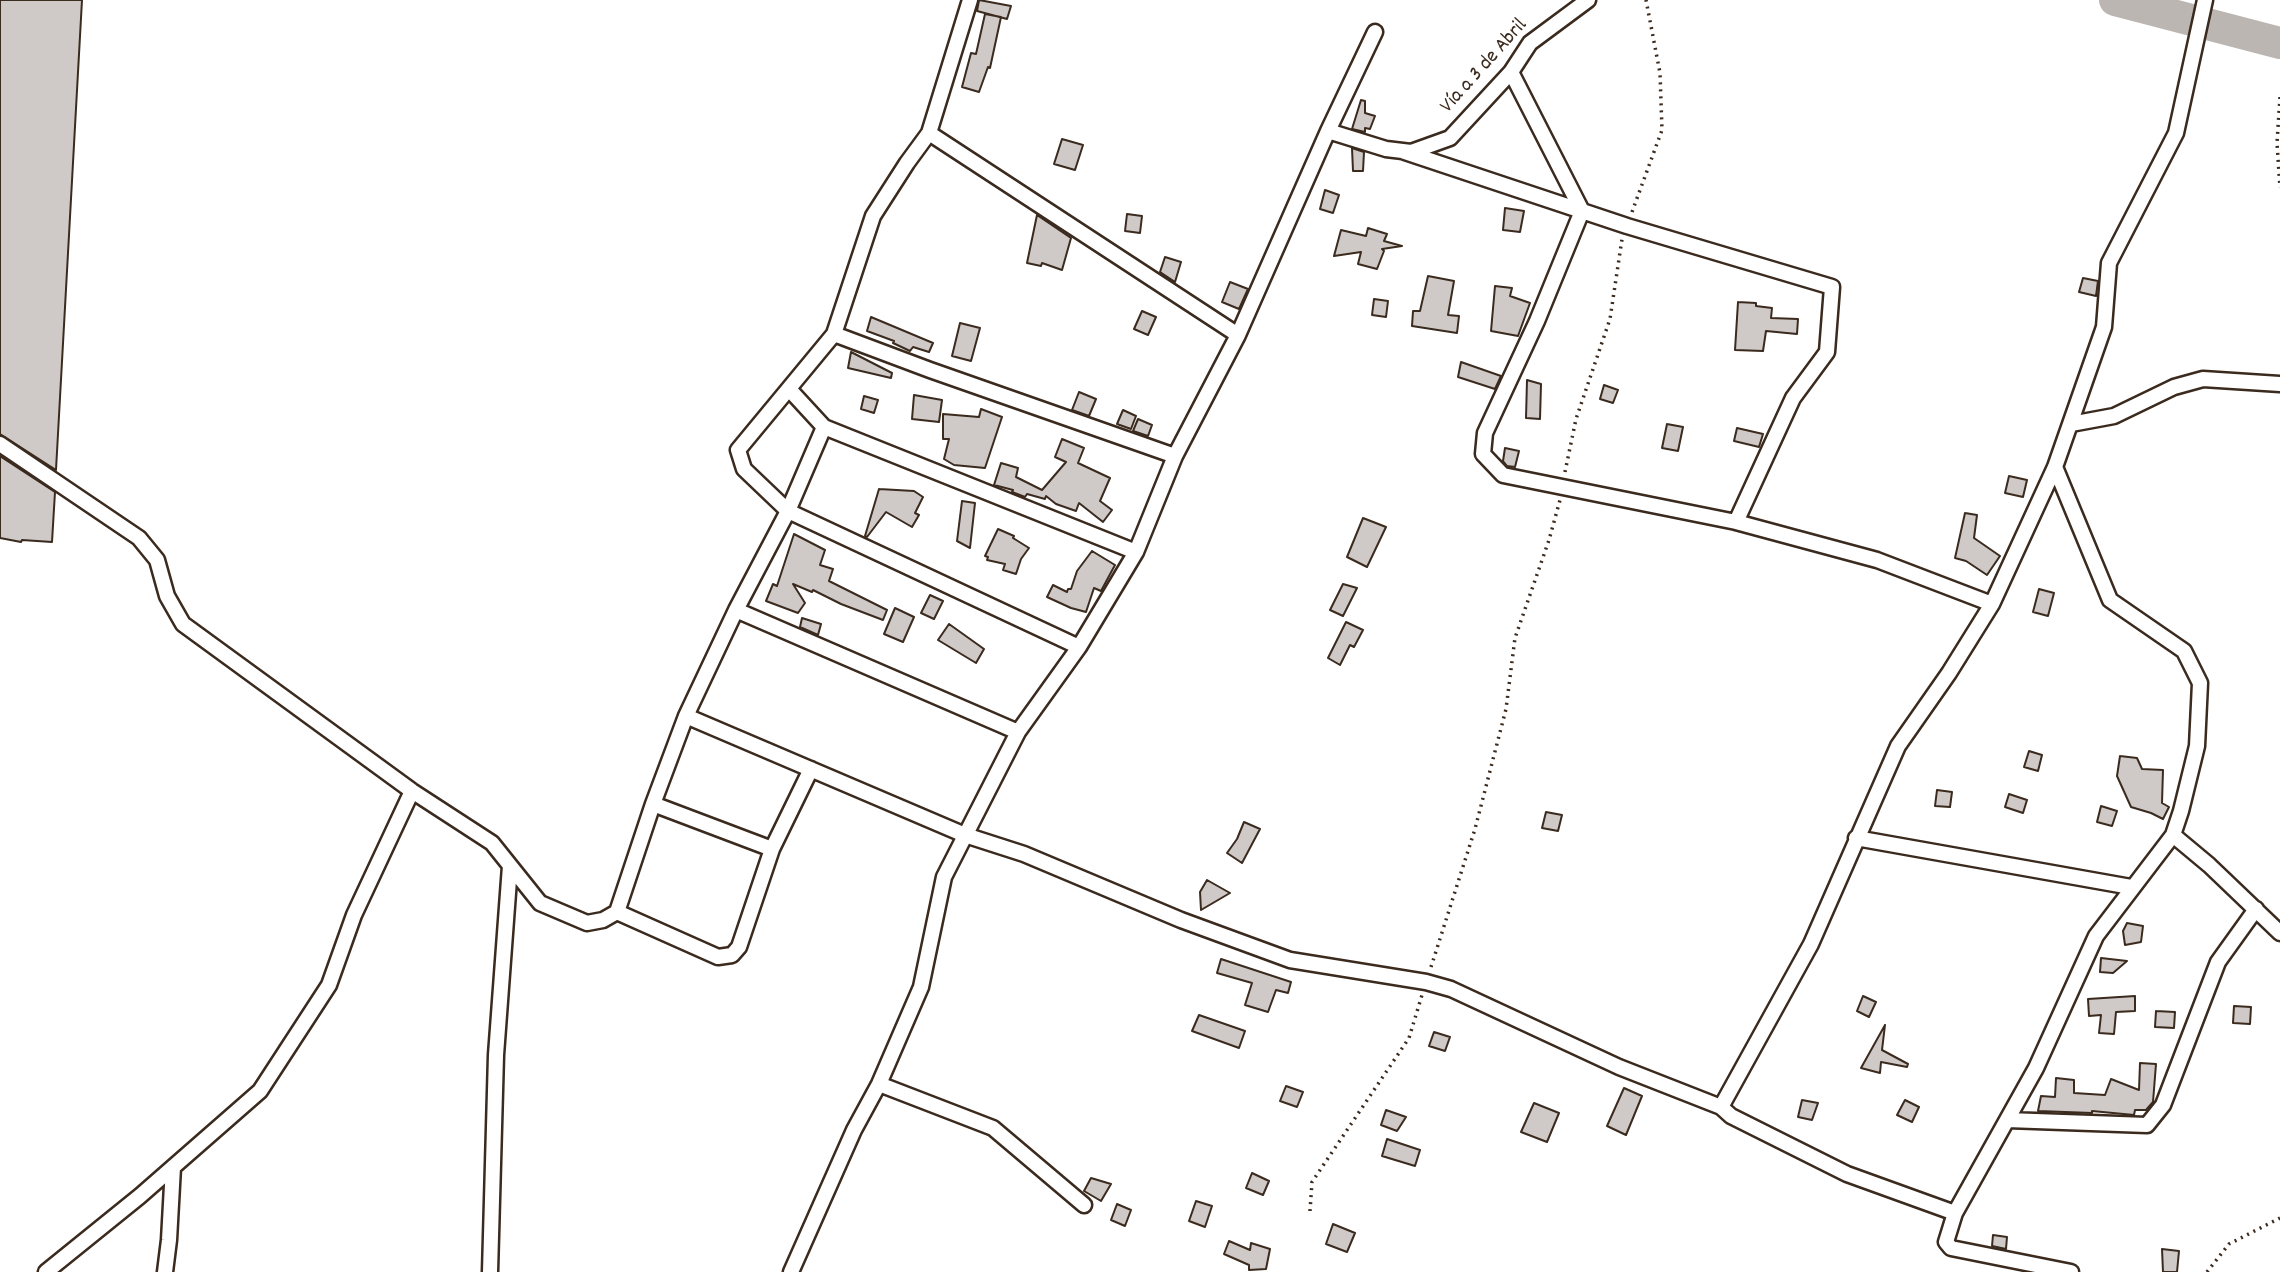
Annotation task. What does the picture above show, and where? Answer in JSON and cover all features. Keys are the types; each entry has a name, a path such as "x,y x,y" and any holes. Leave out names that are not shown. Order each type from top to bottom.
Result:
{"street":[{"path":"970,0 929,133 873,216 834,334 738,450 744,469 788,511 1079,647"},
{"name":"Vía a 3 de Abril","path":"1328,131 1386,149 1411,152 1450,138 1511,72 1530,43 1588,0"},
{"path":"1721,1107 1811,944 1898,746 1950,673 1992,604 2055,467 2104,327 2109,263 2176,133 2205,0"},
{"path":"791,1272 854,1130 879,1084 920,988 944,877 1018,732 1079,647 1136,552 1175,456 1238,335 1375,32"},
{"path":"1511,72 1582,211 1537,321 1485,433 1483,454 1503,475 1737,522 1877,560 1992,604"},
{"path":"929,133 1238,335"},
{"path":"1402,151 1627,226 1832,287 1827,352 1793,398 1737,522"},
{"path":"834,334 1175,456"},
{"path":"2071,424 2114,416 2174,387 2203,379 2280,384"},
{"path":"789,390 824,427 1136,552"},
{"path":"0,444 139,538 156,560 167,596 183,624 412,791 492,843 540,903 587,923 603,920 617,912 686,716 736,610 788,511 824,427"},
{"path":"2055,467 2110,600 2184,651 2200,682 2197,746 2182,811 2173,835 2096,936 2036,1068 1955,1213 1946,1242 1951,1248 2071,1272"},
{"path":"736,610 1018,732"},
{"path":"686,716 965,835 1024,853 1181,920 1290,960 1426,982 1451,989 1619,1067 1721,1107 1731,1116 1847,1174 1955,1213"},
{"path":"617,912 718,957 732,955 739,947 772,849 811,769"},
{"path":"46,1272 260,1091 328,985 354,915 412,791"},
{"path":"653,804 772,849"},
{"path":"2173,835 2209,864 2280,933"},
{"path":"1856,838 2131,887"},
{"path":"490,1272 496,1055 510,866"},
{"path":"2007,1120 2147,1125 2163,1105 2218,961 2256,909"},
{"path":"879,1084 993,1128 1084,1205"},
{"path":"165,1272 173,1167"}],"path":[{"path":"1310,1211 1312,1182 1409,1038 1475,830 1506,709 1515,638 1549,540 1576,419 1610,319 1621,242 1662,130 1660,72 1646,0"},
{"path":"2280,97 2277,143 2280,188"},
{"path":"2207,1272 2229,1244 2280,1218"}],"building":[{"path":"0,0 82,0 56,470 0,434"},
{"path":"979,0 1011,6 1007,19 977,11"},
{"path":"985,14 1001,17 990,68 988,67 979,92 962,87 971,53 976,54"},
{"path":"1361,100 1365,101 1365,113 1375,116 1370,129 1365,128 1365,132 1352,129"},
{"path":"1062,139 1083,145 1075,170 1054,164"},
{"path":"1352,148 1364,152 1363,171 1353,171"},
{"path":"1325,190 1339,195 1333,213 1320,209"},
{"path":"1505,208 1524,211 1520,232 1503,230"},
{"path":"1127,214 1142,216 1140,233 1125,231"},
{"path":"1037,215 1071,238 1062,270 1042,263 1041,266 1027,263"},
{"path":"1368,228 1387,234 1384,241 1402,246 1382,249 1384,251 1377,269 1358,264 1361,252 1334,256 1341,230 1366,236"},
{"path":"1165,257 1181,262 1175,282 1160,272"},
{"path":"1428,276 1454,281 1448,315 1459,316 1457,333 1412,326 1413,311 1420,311"},
{"path":"2083,278 2098,281 2096,296 2079,292"},
{"path":"1230,282 1248,289 1239,309 1222,302"},
{"path":"1495,286 1512,288 1510,296 1530,303 1518,336 1491,331"},
{"path":"1374,299 1388,301 1386,317 1372,315"},
{"path":"1738,302 1756,303 1756,306 1772,308 1771,318 1798,319 1797,334 1766,331 1763,351 1735,350"},
{"path":"1142,311 1156,317 1148,335 1134,329"},
{"path":"871,317 933,343 929,352 913,347 910,351 893,343 894,341 867,331"},
{"path":"960,323 980,328 971,361 952,356"},
{"path":"851,352 892,373 891,378 848,368"},
{"path":"1461,362 1501,376 1495,389 1458,377"},
{"path":"1527,380 1541,384 1540,419 1526,418"},
{"path":"1604,385 1618,390 1613,403 1600,399"},
{"path":"1079,392 1096,399 1089,416 1072,410"},
{"path":"914,395 942,400 939,422 912,419"},
{"path":"864,396 878,400 874,413 861,409"},
{"path":"981,409 1002,417 985,468 954,465 944,459 949,439 943,439 943,414 979,417"},
{"path":"1123,410 1136,416 1131,429 1117,424"},
{"path":"1138,419 1152,425 1148,436 1133,431"},
{"path":"1667,424 1683,427 1678,451 1662,448"},
{"path":"1737,428 1763,434 1759,447 1734,441"},
{"path":"1062,439 1084,448 1078,463 1110,478 1100,501 1112,510 1103,522 1079,503 1076,511 1056,504 1046,496 1045,499 1027,494 1025,497 1012,492 1013,490 994,485 1001,463 1018,468 1016,477 1042,490 1066,462 1055,457"},
{"path":"1505,448 1519,451 1515,467 1507,466 1503,461"},
{"path":"0,456 55,492 52,542 21,542 0,538"},
{"path":"2009,476 2027,480 2023,497 2005,493"},
{"path":"879,489 914,491 923,497 915,513 919,515 912,527 886,512 867,537 865,536"},
{"path":"962,501 975,503 970,548 957,541"},
{"path":"1965,513 1977,515 1974,538 2000,556 1987,575 1966,561 1955,558"},
{"path":"1363,518 1386,527 1367,567 1347,557"},
{"path":"998,529 1014,536 1013,538 1029,548 1021,559 1016,574 1003,570 1005,564 987,560 988,557 985,556"},
{"path":"794,534 825,550 820,565 833,569 829,581 887,610 883,620 793,584 805,603 798,613 766,601 773,584 777,586"},
{"path":"1092,551 1115,565 1101,591 1094,588 1086,612 1047,597 1053,585 1067,592 1071,589 1077,571"},
{"path":"1343,584 1357,588 1343,616 1330,610"},
{"path":"2039,589 2054,593 2048,616 2033,612"},
{"path":"930,595 943,601 934,619 921,613"},
{"path":"895,608 914,617 903,642 884,634"},
{"path":"802,618 821,624 818,635 800,627"},
{"path":"1346,622 1363,630 1354,647 1350,645 1340,665 1328,658"},
{"path":"949,624 984,649 976,663 938,640"},
{"path":"2029,751 2042,755 2038,771 2024,767"},
{"path":"2120,756 2137,758 2142,769 2163,770 2162,803 2169,807 2163,819 2131,807 2117,776"},
{"path":"1937,790 1952,792 1950,807 1935,806"},
{"path":"2009,794 2027,800 2023,813 2005,807"},
{"path":"2101,806 2117,811 2112,826 2097,822"},
{"path":"1546,812 1562,815 1558,831 1542,828"},
{"path":"1244,822 1260,829 1242,863 1227,853"},
{"path":"1207,880 1230,893 1201,910 1200,892"},
{"path":"2127,923 2143,926 2141,942 2125,945 2123,931"},
{"path":"2101,958 2127,961 2113,973 2100,972"},
{"path":"1221,959 1291,982 1288,993 1276,990 1268,1012 1245,1005 1252,983 1217,973"},
{"path":"1863,996 1876,1002 1869,1017 1857,1011"},
{"path":"2135,996 2135,1011 2116,1012 2114,1034 2099,1033 2101,1015 2089,1016 2088,999"},
{"path":"2234,1006 2251,1007 2250,1024 2233,1023"},
{"path":"2156,1011 2175,1012 2174,1028 2155,1027"},
{"path":"1199,1015 1245,1031 1239,1048 1192,1031"},
{"path":"1885,1025 1882,1050 1908,1064 1907,1067 1881,1062 1880,1073 1861,1068"},
{"path":"1434,1032 1450,1037 1445,1051 1429,1046"},
{"path":"2140,1063 2156,1064 2153,1102 2146,1110 2135,1110 2134,1115 2092,1111 2038,1111 2041,1096 2055,1097 2056,1078 2074,1080 2074,1093 2105,1095 2111,1079 2139,1090"},
{"path":"1286,1086 1303,1092 1297,1107 1280,1101"},
{"path":"1624,1088 1642,1096 1626,1135 1607,1126"},
{"path":"1802,1100 1818,1103 1812,1120 1798,1117"},
{"path":"1905,1100 1919,1107 1912,1122 1897,1115"},
{"path":"1534,1103 1559,1113 1547,1142 1521,1132"},
{"path":"1386,1110 1406,1117 1397,1131 1381,1125"},
{"path":"1387,1139 1420,1150 1415,1166 1382,1156"},
{"path":"1252,1173 1269,1181 1263,1195 1246,1188"},
{"path":"1091,1178 1111,1184 1101,1201 1084,1191"},
{"path":"1196,1201 1212,1206 1205,1227 1189,1221"},
{"path":"1117,1204 1131,1210 1125,1226 1111,1220"},
{"path":"1333,1224 1355,1233 1347,1252 1326,1244"},
{"path":"1993,1235 2007,1237 2006,1249 1992,1246"},
{"path":"1229,1241 1250,1250 1251,1243 1270,1249 1266,1269 1249,1270 1249,1265 1224,1254"},
{"path":"2162,1249 2179,1251 2177,1272 2163,1272"}],"waterway":[{"path":"2115,0 2280,43"}]}
